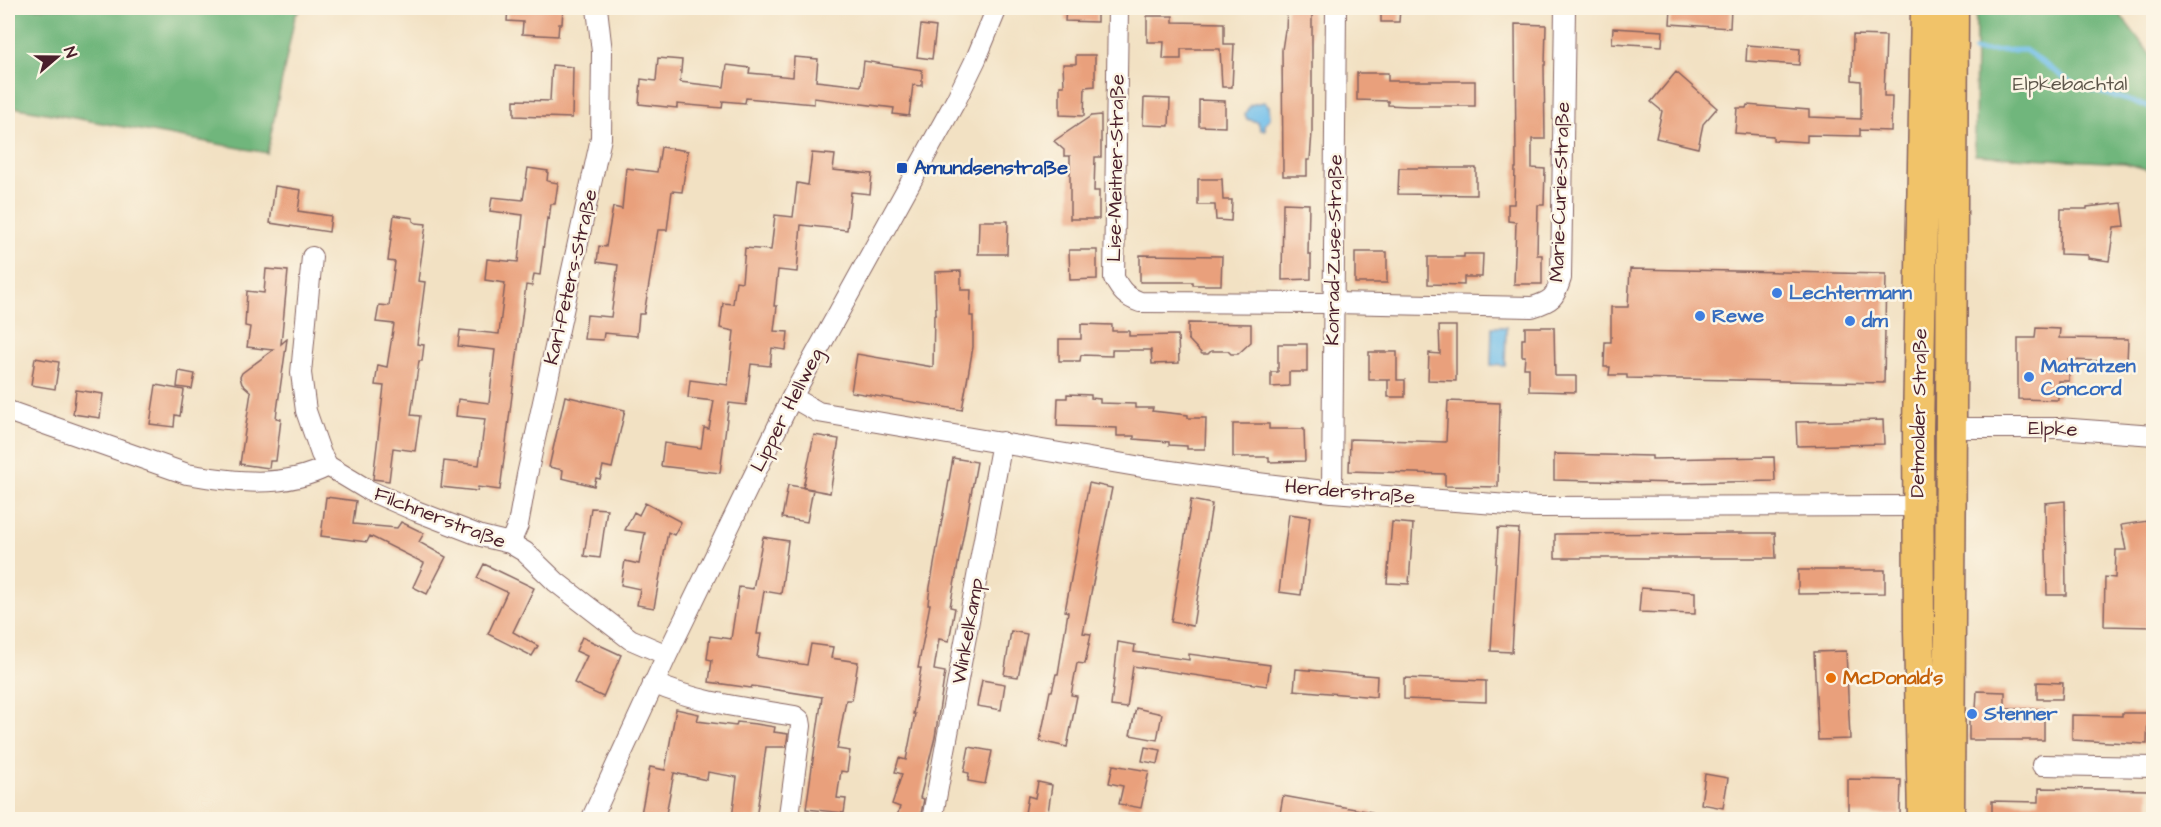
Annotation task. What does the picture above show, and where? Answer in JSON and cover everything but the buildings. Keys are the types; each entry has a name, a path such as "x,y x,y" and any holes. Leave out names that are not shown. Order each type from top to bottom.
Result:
{"main road":[{"name":"Detmolder Straße","path":"1926,8 1938,127 1951,428 1949,819"},
{"name":"Detmolder Straße","path":"1923,819 1918,428 1938,127 1953,8"},
{"path":"1918,428 1951,428"},
{"path":"1918,506 1951,507"}],"street":[{"name":"Karl-Peters-Straße","path":"510,543 518,525 527,475 602,138 602,52 597,8"},
{"name":"Lipper Hellweg","path":"591,819 653,683 792,397 956,100 997,8"},
{"name":"Lise-Meitner-Straße","path":"1118,8 1114,278 1121,291 1129,298 1140,302 1333,303"},
{"name":"Konrad-Zuse-Straße","path":"1332,492 1336,8"},
{"name":"Marie-Curie-Straße","path":"1333,303 1532,307 1546,302 1555,295 1561,278 1565,8"},
{"path":"8,411 187,474 228,480 273,480 296,478 315,473 328,466 321,454 306,411 302,381 312,257"},
{"name":"Herderstraße","path":"792,397 818,411 1165,470 1332,492 1547,508 1918,506"},
{"name":"Elpke","path":"1951,428 2058,428 2154,435"},
{"name":"Winkelkamp","path":"932,819 1002,442"},
{"name":"Filchnerstraße","path":"328,466 368,490 416,511 481,536 510,543 525,552 556,582 630,639 667,655"},
{"path":"653,683 711,703 795,716 800,720 789,815 791,819"},
{"path":"2042,765 2154,767"}],"green space":[{"path":"8,8 302,8 295,16 267,153 8,106"},
{"name":"Elpkebachtal","path":"1976,8 2115,8 2153,58 2153,171 2125,163 1975,155"}],"water":[{"path":"1264,102 1269,106 1270,118 1265,124 1265,130 1261,130 1258,122 1247,119 1245,114 1250,105"},
{"path":"1492,327 1506,327 1505,366 1491,365"}],"waterway":[{"name":"Elpke","path":"1974,51 2025,50 2073,84 2154,108"}],"place":[{"name":"Amundsenstraße","path":"902,168"},
{"name":"Lechtermann","path":"1777,293"},
{"name":"Rewe","path":"1700,316"},
{"name":"dm","path":"1850,321"},
{"name":"Matratzen Concord","path":"2029,377"},
{"name":"McDonald's","path":"1831,678"},
{"name":"Stenner","path":"1972,714"}]}
